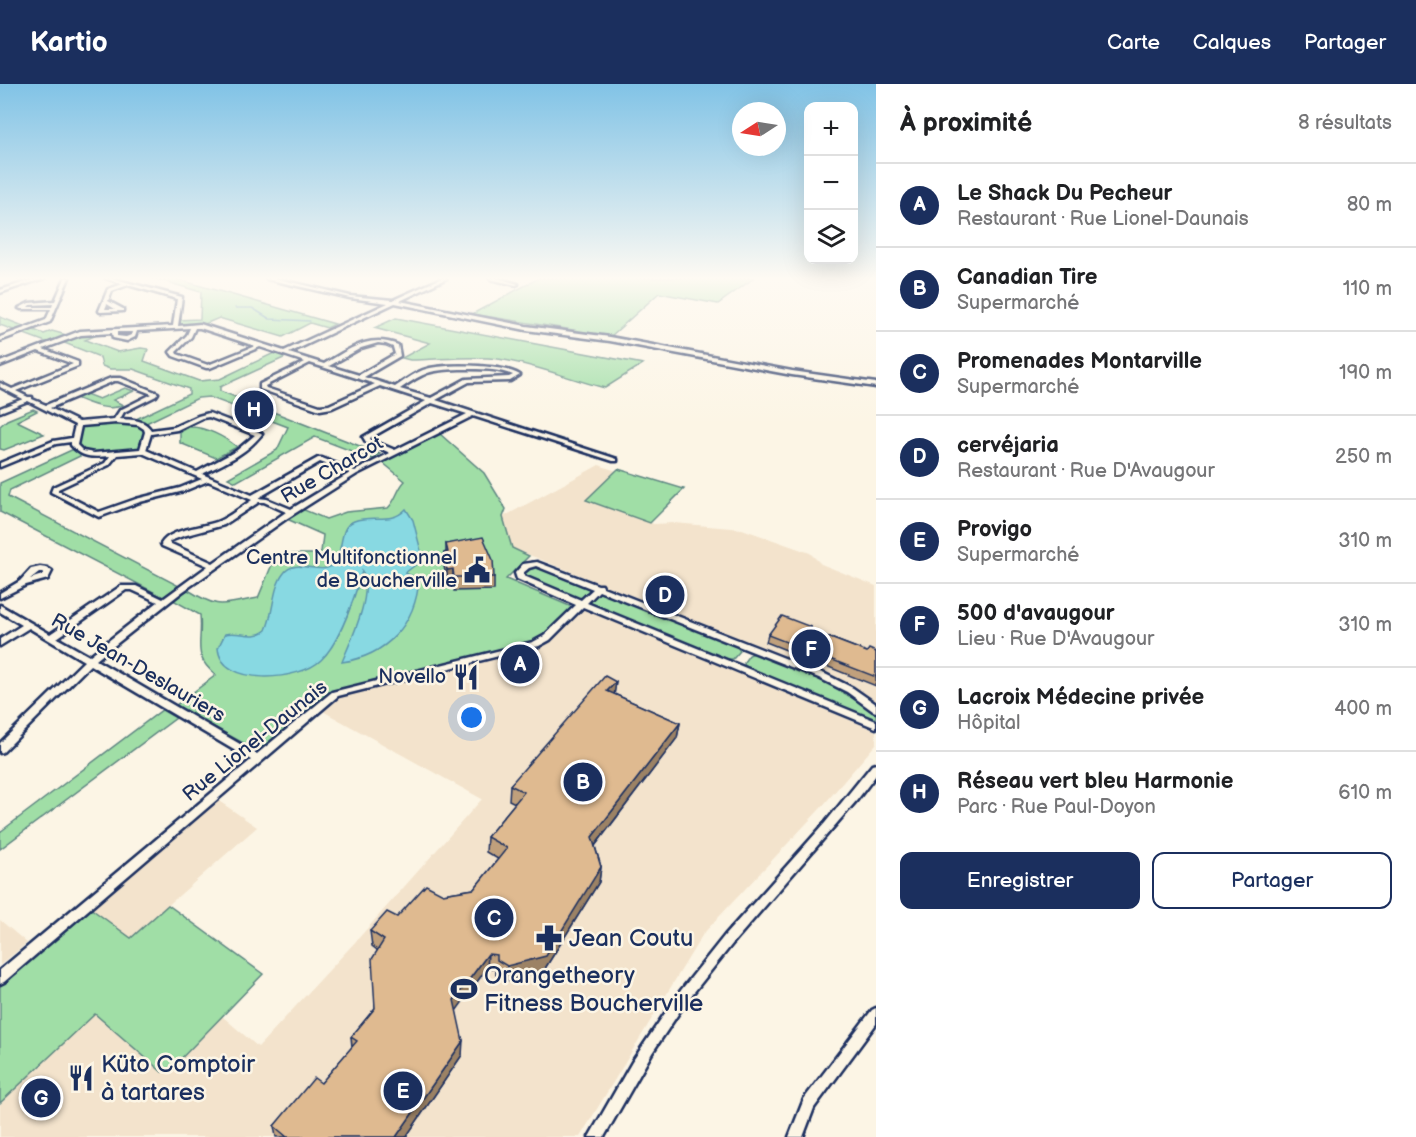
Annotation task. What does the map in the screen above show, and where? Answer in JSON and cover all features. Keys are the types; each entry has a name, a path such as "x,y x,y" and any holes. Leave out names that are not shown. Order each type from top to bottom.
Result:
{"street":[{"path":"0,339 32,327"},
{"path":"0,364 80,333 173,327"},
{"path":"193,327 189,336 174,352 176,355 207,367 261,345"},
{"path":"204,327 615,460"},
{"path":"285,353 339,327"},
{"path":"522,327 610,339 792,373 876,385"},
{"path":"325,366 365,344 385,342 396,346 398,355 360,377"},
{"path":"13,390 76,365 76,363 38,349"},
{"path":"310,361 262,385 262,389 320,408 330,408 380,384"},
{"path":"394,452 368,441 366,437 468,380 510,379 517,375 496,368 428,370 396,389"},
{"path":"47,407 113,379 119,379 155,393 122,411 116,421"},
{"path":"0,385 78,423 138,422 147,428 148,432 143,451"},
{"path":"0,410 30,398"},
{"name":"Rue Charcot","path":"0,749 89,661 214,566 289,514 355,473 473,414"},
{"path":"148,432 175,429 209,415 259,434 252,443 238,453 197,474"},
{"path":"78,423 74,446 84,453 94,455 143,451 255,499 259,504 289,514"},
{"path":"0,465 55,442 74,440"},
{"path":"115,453 107,464 56,488 54,492 99,515 138,500 182,490 208,479"},
{"path":"255,499 320,459 355,473"},
{"name":"Rue Charcot","path":"214,566 165,544 167,540 180,534 221,523 255,499"},
{"path":"876,709 850,690 822,676 599,587 538,564 528,565 520,571 519,576 523,580 876,725"},
{"path":"0,596 23,583"},
{"name":"Rue Lionel-Daunais","path":"0,978 335,694 536,644 547,638 599,587"},
{"path":"50,638 124,588 133,588 164,602"},
{"name":"Rue Jean-Deslauriers","path":"0,608 257,759"},
{"path":"0,642 28,625"},
{"path":"596,1137 628,1080 682,998 763,900 846,808 876,768"},
{"path":"796,1137 809,1104 876,1014"}],"shaded area":[{"path":"599,465 616,471 587,500 654,524 674,523 742,529 810,553 821,564 876,586 876,702 833,677 512,548 503,517"},
{"path":"579,607 634,628 876,731 876,744 820,809 703,934 580,1137 0,1137 0,1103 95,1013 162,1072 173,1066 222,1016 258,1047 482,799 319,709 335,694 536,644"},
{"path":"213,797 257,827 131,938 86,905"},
{"path":"0,920 27,943 0,965"}],"green space":[{"path":"6,327 26,327 44,334 52,331 70,336 51,344"},
{"path":"250,327 302,327 283,337"},
{"path":"445,327 643,364 605,388 525,364 498,359 410,360 402,358 430,343 374,328"},
{"path":"555,327 621,327 611,336"},
{"path":"99,334 85,340 118,352 148,349 144,361 199,381 220,379 276,352 288,356 220,387 220,391 380,454 372,459 315,437 236,482 228,478 277,450 288,427 209,397 198,398 144,424 147,428 143,451 84,454 10,490 8,497 179,586 163,597 0,512 0,483 76,448 78,424 132,421 189,394 189,389 133,369 110,369 102,366 100,357 62,342 76,337"},
{"path":"125,388 134,391 113,400 123,405 118,407 100,406 76,398 86,394 99,399"},
{"path":"33,409 37,411 17,421 44,434 4,450 0,449 0,426 7,420"},
{"path":"189,427 201,428 214,433 237,447 216,458 180,443 180,432"},
{"path":"440,434 484,473 506,509 503,517 512,548 529,556 506,579 572,607 543,635 532,641 332,691 258,751 175,706 216,675 208,668 201,655 200,615 173,600 188,590 208,601 222,604 258,598 273,562 287,554 321,552 323,535 287,519 302,509 326,519 346,512 388,508 405,481 382,462"},
{"path":"618,469 684,489 650,523 586,500"},
{"path":"531,567 540,567 589,587 589,590 582,597 575,599 526,578 524,573"},
{"path":"601,592 736,645 740,651 733,659 722,659 590,605 589,600 596,593"},
{"path":"762,654 816,676 876,712 876,721 750,671 745,668 744,662 749,655"},
{"path":"162,710 176,718 0,849 0,832"},
{"path":"86,905 131,938 168,905 263,974 173,1067 162,1072 95,1014 0,1103 0,978"}],"water":[{"path":"406,509 413,520 423,559 405,573 419,579 417,595 405,623 385,645 358,659 342,662 363,604 365,580 362,571 340,631 328,652 311,667 296,673 263,677 232,670 222,661 218,648 225,634 256,635 266,630 277,586 289,568 295,566 330,567 338,557 343,533 349,524 361,519 394,517"}],"building":[{"path":"483,537 493,560 494,577 454,577 453,569 447,570 444,553 448,552 446,544"},
{"path":"782,616 811,627 809,630 867,652 869,649 876,652 876,677 768,635"},
{"path":"605,676 616,682 607,691 680,723 592,837 601,867 546,956 507,966 497,960 497,955 488,954 454,1000 463,1041 396,1137 287,1137 274,1126 314,1078 321,1083 357,1041 351,1037 375,1008 372,959 384,940 370,931 387,912 397,917 426,885 443,894 474,889 507,848 487,837 524,792 510,785"}],"place":[{"name":"Réseau vert bleu Harmonie","path":"254,410"},
{"name":"Centre Multifonctionnel de Boucherville","path":"477,570"},
{"name":"cervéjaria","path":"665,595"},
{"name":"500 d'avaugour","path":"811,649"},
{"name":"Le Shack Du Pecheur","path":"520,664"},
{"name":"Novello","path":"466,677"},
{"name":"Canadian Tire","path":"583,782"},
{"name":"Promenades Montarville","path":"494,918"},
{"name":"Jean Coutu","path":"549,938"},
{"name":"Orangetheory Fitness Boucherville","path":"464,989"},
{"name":"Küto Comptoir à tartares","path":"81,1078"},
{"name":"Provigo","path":"403,1091"},
{"name":"Lacroix Médecine privée","path":"41,1098"}]}
